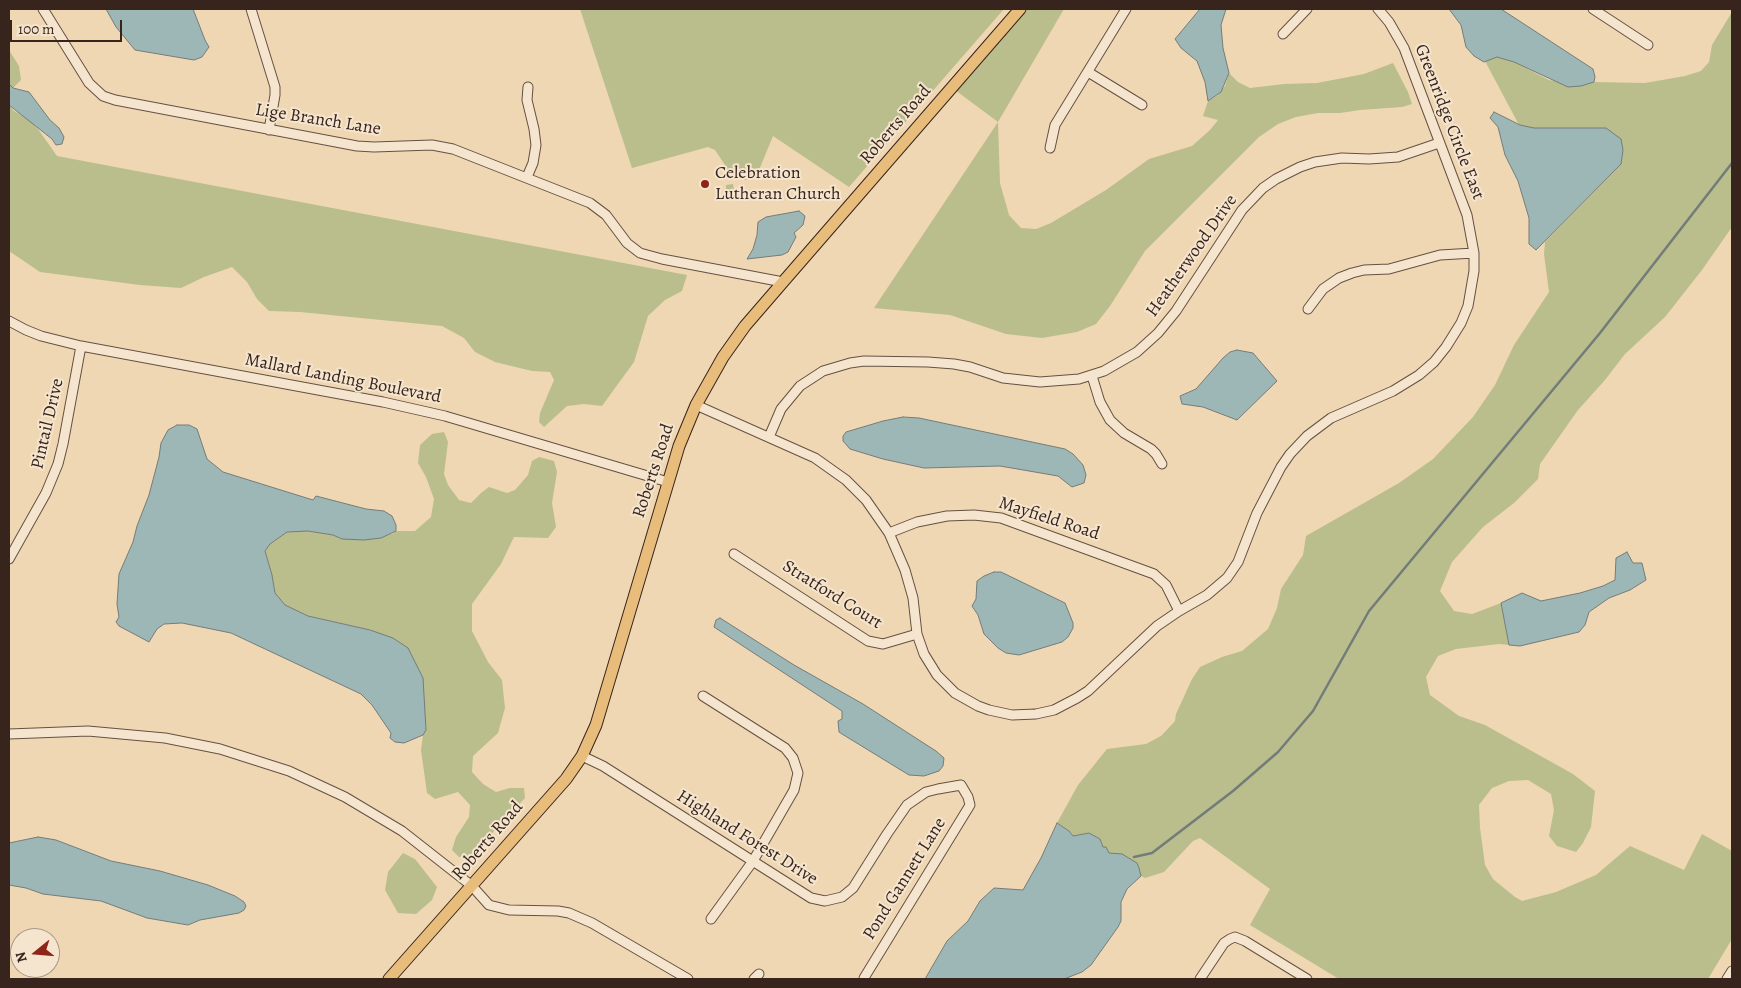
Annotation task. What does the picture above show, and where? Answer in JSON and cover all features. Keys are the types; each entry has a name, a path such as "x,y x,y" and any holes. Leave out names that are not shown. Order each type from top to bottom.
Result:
{"main road":[{"name":"Roberts Road","path":"389,979 566,779 582,756 596,725 680,446 696,405 728,350 782,282 1020,9"}],"street":[{"name":"Lige Branch Lane","path":"43,9 84,76 95,90 103,96 124,102 357,146 439,146 462,152 581,199 598,208 613,224 627,244 640,253 662,260 782,282"},
{"path":"251,9 275,87 269,130"},
{"path":"1050,148 1055,125 1126,9"},
{"path":"1283,34 1307,9"},
{"name":"Greenridge Circle East","path":"696,405 815,458 846,480 866,500 889,533 902,560 910,584 917,634 924,654 937,675 961,697 978,706 1001,713 1022,715 1054,710 1078,698 1098,682 1138,642 1179,610 1218,587 1231,573 1238,562 1257,514 1270,488 1290,454 1307,436 1331,418 1406,383 1427,368 1446,348 1461,323 1468,306 1472,288 1474,253 1467,215 1404,48 1389,22 1378,9"},
{"path":"1593,9 1648,45"},
{"path":"1088,72 1142,105"},
{"path":"526,177 533,163 536,145 527,100 528,87"},
{"name":"Heatherwood Drive","path":"769,437 781,409 800,386 823,371 850,363 864,361 954,364 970,367 1003,378 1040,382 1060,382 1092,376 1123,362 1158,334 1176,311 1242,210 1257,194 1276,179 1300,167 1328,159 1398,157 1439,143"},
{"path":"1308,309 1323,289 1352,273 1364,270 1389,269 1440,255 1474,253"},
{"name":"Mallard Landing Boulevard","path":"9,321 41,336 81,346 418,409 668,482"},
{"name":"Pintail Drive","path":"9,559 45,494 58,464 81,346"},
{"path":"1092,376 1100,402 1110,420 1124,434 1151,449 1162,464"},
{"name":"Mayfield Road","path":"889,533 917,522 947,516 974,514 1001,518 1140,567 1154,574 1166,585 1179,610"},
{"name":"Stratford Court","path":"734,554 868,641 883,644 917,634"},
{"path":"703,696 785,748 796,765 797,782 753,861 711,919"},
{"path":"9,734 88,731 134,734 196,744 255,759 318,784 374,813 412,838 472,886 489,905 509,910 558,911 579,917 688,979"},
{"name":"Highland Forest Drive","path":"582,756 603,766 811,898 825,901 842,897 853,888 900,812 915,798 938,788 961,785 968,797"},
{"name":"Pond Gannett Lane","path":"864,978 970,805 968,797"},
{"path":"1200,979 1226,941 1235,937 1245,941 1307,979"},
{"path":"1727,979 1732,972"}],"green space":[{"path":"580,9 1004,9 849,187 773,136 759,170 746,180 733,177 715,150 708,147 632,168"},
{"path":"1026,9 1064,9 998,122 955,90"},
{"path":"1732,12 1732,227 1702,270 1665,317 1625,354 1578,410 1540,464 1538,479 1514,503 1483,527 1452,562 1440,591 1454,611 1472,614 1501,603 1509,645 1499,644 1456,649 1438,656 1426,677 1430,695 1459,716 1485,725 1573,774 1595,791 1591,827 1576,852 1557,846 1549,836 1554,810 1551,794 1528,780 1509,781 1492,788 1479,805 1485,865 1493,879 1522,901 1556,892 1596,875 1630,846 1684,870 1702,834 1732,851 1732,939 1708,979 1339,979 1250,925 1270,889 1200,838 1193,841 1164,872 1145,878 1141,876 1137,863 1122,854 1109,853 1103,847 1100,839 1089,833 1073,836 1057,823 1078,785 1107,749 1146,744 1161,736 1175,721 1176,714 1192,679 1200,667 1222,657 1242,651 1268,629 1277,608 1281,589 1303,555 1306,536 1399,483 1433,459 1473,417 1495,385 1514,345 1549,292 1544,254 1545,242 1621,164 1534,128 1519,125 1485,61 1497,57 1514,62 1549,80 1581,86 1594,82 1645,83 1685,76 1701,71 1709,62 1712,45"},
{"path":"9,50 19,66 21,80 13,88 9,84"},
{"path":"1393,63 1412,104 1402,107 1340,113 1318,113 1296,117 1278,124 1259,137 1145,251 1110,306 1096,324 1077,332 1042,338 1006,334 950,315 874,308 998,122 1000,183 1009,215 1021,228 1036,229 1051,223 1106,190 1149,159 1192,146 1218,120 1203,116 1208,101 1217,96 1225,86 1229,73 1238,82 1250,88 1317,83 1364,74"},
{"path":"9,105 38,129 57,156 687,275 682,291 665,300 648,316 634,362 602,406 584,404 567,406 544,427 539,422 540,413 554,380 550,372 532,371 495,362 475,352 464,338 442,326 300,312 269,311 257,299 247,282 232,267 181,288 140,285 40,272 9,251"},
{"path":"733,184 735,197 727,198 726,185"},
{"path":"444,432 448,442 444,474 448,485 459,500 471,503 489,487 507,493 515,490 528,475 532,461 539,457 554,461 557,472 552,503 556,527 548,538 514,537 501,564 472,604 472,631 488,662 502,680 505,708 498,733 473,756 472,772 483,784 496,792 510,788 524,788 525,798 471,856 459,857 452,850 456,837 469,817 470,805 458,792 435,799 427,793 421,750 423,735 426,730 424,711 370,630 308,616 285,605 275,593 265,551 270,544 287,532 308,531 333,535 343,539 392,534 396,531 415,531 431,517 434,499 426,477 418,463 420,445 432,434"},
{"path":"403,853 415,859 437,887 432,900 416,914 398,913 385,890 388,872"}],"water":[{"path":"106,9 193,9 209,47 202,57 194,60 135,50 116,27"},
{"path":"1200,9 1226,9 1221,25 1223,48 1229,73 1221,92 1208,101 1205,82 1197,61 1181,48 1175,39"},
{"path":"1449,9 1501,9 1593,69 1594,82 1568,87 1514,62 1497,57 1484,62 1474,56 1466,47 1461,25"},
{"path":"9,84 13,88 29,92 50,120 59,128 64,137 62,144 56,145 52,139 9,105"},
{"path":"1494,112 1520,125 1534,128 1606,128 1621,139 1623,150 1621,164 1536,250 1529,244 1529,218 1518,181 1505,155 1498,127 1490,118"},
{"path":"799,211 805,216 803,225 794,233 796,237 788,252 782,255 747,259 753,249 758,222 766,217"},
{"path":"1237,350 1253,353 1277,381 1237,420 1203,407 1182,404 1180,396 1196,389 1223,358 1230,352"},
{"path":"903,417 919,418 1065,449 1073,454 1083,465 1086,475 1084,483 1072,487 1058,476 1000,466 924,468 850,449 843,441 843,436 846,432"},
{"path":"177,425 189,425 197,429 207,459 223,472 313,500 316,496 366,509 384,511 392,516 396,525 396,531 381,538 364,540 342,539 333,535 308,531 287,532 270,544 265,551 275,593 285,605 308,616 370,630 393,638 408,648 423,678 426,730 423,735 404,743 395,742 390,738 391,733 372,705 361,694 231,633 182,623 164,624 157,629 149,642 119,626 116,622 119,617 117,604 119,574 133,542 149,495 161,443 168,430"},
{"path":"1627,552 1633,563 1642,563 1646,580 1630,590 1609,598 1589,612 1585,625 1579,632 1520,646 1509,645 1501,603 1522,593 1541,601 1603,586 1615,580 1616,558"},
{"path":"994,572 1001,572 1065,603 1073,623 1073,628 1068,637 1062,642 1019,655 1006,653 998,648 984,634 978,615 972,606 976,599 977,581"},
{"path":"720,618 794,665 863,704 936,751 944,758 943,766 939,771 924,776 909,775 842,734 839,732 838,721 842,719 842,711 714,627 716,620"},
{"path":"1057,823 1073,836 1089,833 1100,839 1103,847 1106,847 1109,853 1122,854 1137,863 1141,876 1127,889 1121,902 1121,921 1091,965 1082,972 1064,979 925,979 947,941 968,921 980,901 994,888 1023,890 1041,858"},
{"path":"38,837 56,840 111,861 160,871 208,885 235,896 244,902 246,906 239,913 200,920 188,925 147,918 101,901 43,894 9,885 9,843"}],"waterway":[{"path":"1134,857 1152,853 1233,791 1278,752 1313,711 1369,611 1600,333 1732,163"}],"place":[{"name":"Celebration Lutheran Church","path":"705,184"}]}
